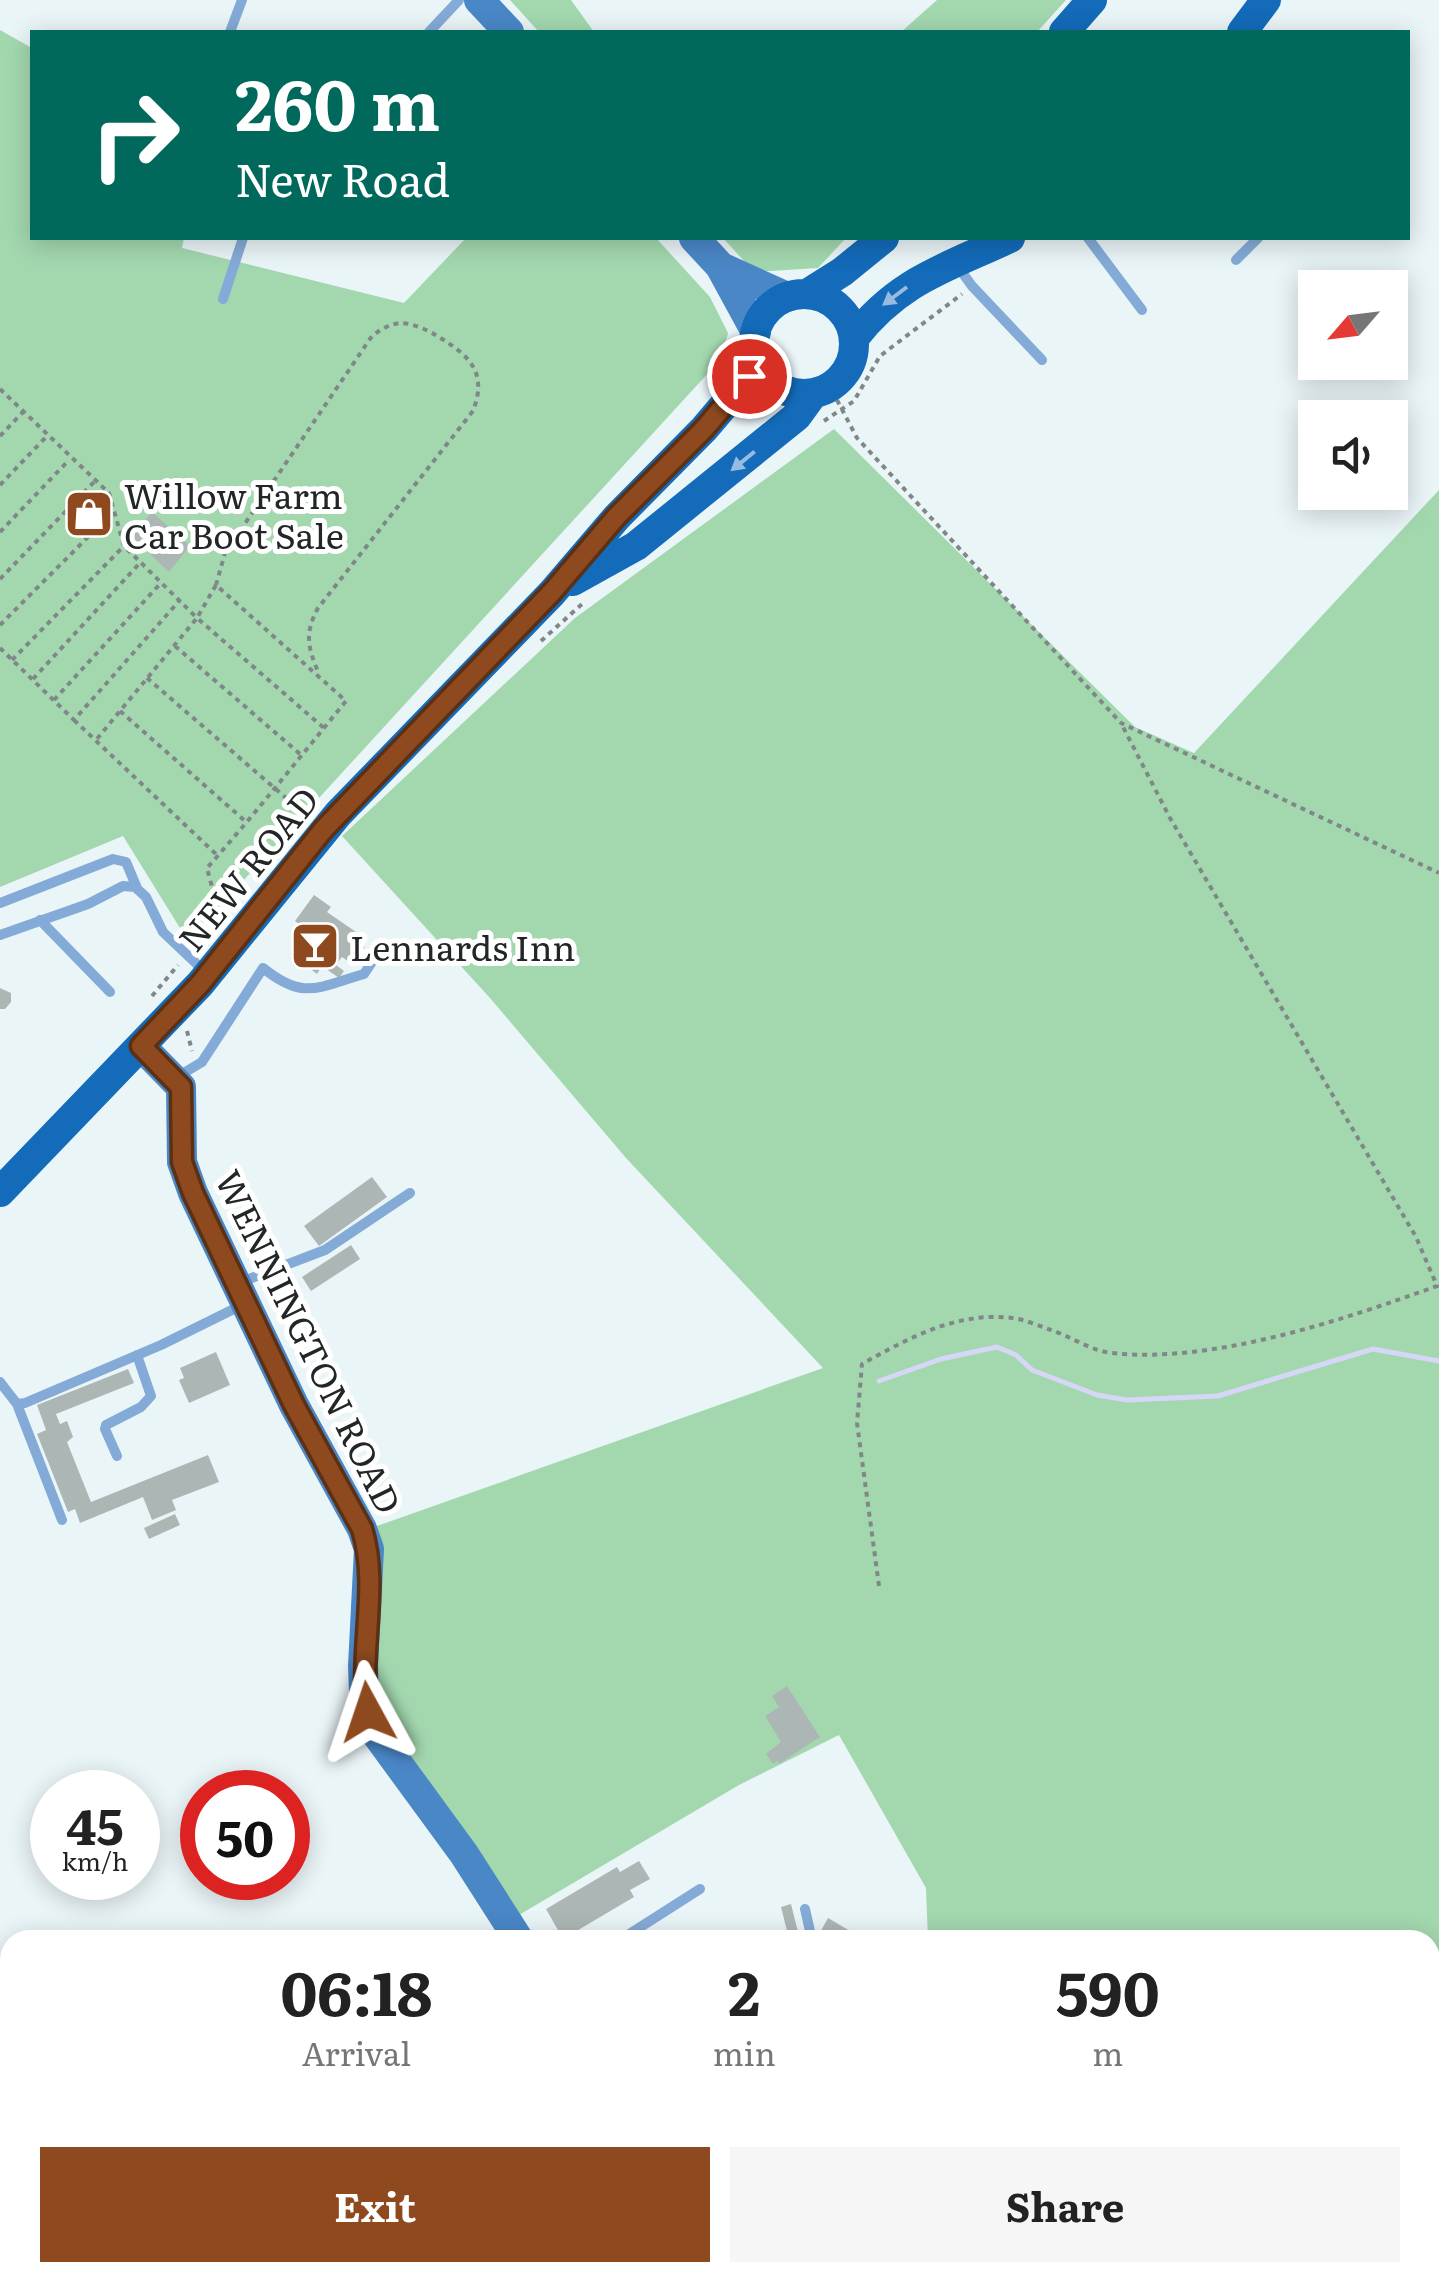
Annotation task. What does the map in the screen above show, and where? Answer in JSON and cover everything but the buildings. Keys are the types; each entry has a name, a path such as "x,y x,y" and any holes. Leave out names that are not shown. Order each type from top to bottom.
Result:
{"main road":[{"path":"479,0 507,30"},
{"path":"1066,30 1092,0"},
{"path":"1244,30 1266,0"},
{"path":"696,240 720,266 756,343 761,369 783,390 828,403 850,365 854,338 849,322 838,308 824,298 797,296 720,266"},
{"path":"756,343 762,317 773,305 842,272 882,240"},
{"path":"854,338 874,312 895,294 1006,240"},
{"name":"NEW ROAD","path":"0,1192 141,1046 197,965 245,929 323,830 552,592 617,516 704,429 749,376 756,343"},
{"name":"NEW ROAD","path":"552,592 636,546 797,416 828,403"},
{"path":"141,1046 186,1072"},
{"name":"WENNINGTON ROAD","path":"186,1072 180,1136 182,1162 294,1405 344,1490 366,1539 364,1691 374,1731 464,1854 513,1930"}],"lane":[{"path":"231,30 242,0"},
{"path":"431,30 459,0"},
{"path":"223,299 243,240"},
{"path":"1090,240 1142,310"},
{"path":"1236,260 1256,240"},
{"path":"956,264 1042,360"},
{"path":"0,903 113,858 126,862 163,932 197,965"},
{"path":"0,935 88,904 123,886 137,888"},
{"path":"40,920 110,992"},
{"path":"186,1072 202,1062 264,968 286,986 305,990 364,974 381,948"},
{"path":"17,1404 137,1356 240,1294 325,1250 410,1192"},
{"path":"117,1456 106,1425 141,1407 151,1396 137,1356"},
{"path":"0,1382 17,1404 62,1520"},
{"path":"636,1930 700,1889"},
{"path":"804,1909 809,1930"}],"path":[{"path":"828,403 854,401 880,356 941,311"},
{"path":"96,740 197,618 216,585 225,554 372,336 402,323 429,331 463,353 473,364 478,397 472,411 318,608 306,643 319,674"},
{"path":"0,389 109,493 124,546 140,564 324,728"},
{"path":"828,403 1121,723 1170,818 1416,1237 1439,1295"},
{"path":"0,436 24,412"},
{"path":"0,485 47,436"},
{"path":"0,532 71,458"},
{"path":"0,579 94,481"},
{"path":"0,625 113,512"},
{"path":"12,660 124,546"},
{"path":"33,679 140,564"},
{"path":"54,700 160,584"},
{"path":"216,585 346,701 207,868 212,887 245,929"},
{"path":"74,720 180,600"},
{"path":"542,641 584,602"},
{"path":"175,646 301,756"},
{"path":"0,648 218,856"},
{"path":"148,678 323,830"},
{"path":"120,711 246,822"},
{"path":"1121,723 1439,873"},
{"path":"157,1000 152,996 197,965"},
{"path":"180,1022 186,1028 186,1072"},
{"path":"880,1586 857,1423 862,1364 919,1332 970,1320 1012,1318 1108,1353 1197,1352 1342,1320 1438,1285"}],"green space":[{"path":"510,0 571,0 593,30 537,30"},
{"path":"937,0 1066,0 1039,30 903,30"},
{"path":"0,30 30,47 30,240 184,240 182,248 404,303 464,240 658,240 710,297 728,333 721,359 188,941 123,836 0,887"},
{"path":"725,240 844,240 818,268 754,272"},
{"path":"834,429 1135,727 1194,753 1439,490 1439,1930 928,1930 926,1888 839,1735 739,1785 519,1915 395,1741 383,1715 378,1681 377,1526 823,1368 626,1158 490,998 342,836 575,618"}],"waterway":[{"path":"879,1381 941,1359 997,1347 1016,1355 1032,1370 1097,1395 1127,1400 1218,1396 1373,1349 1439,1361"}],"place":[{"name":"Willow Farm Car Boot Sale","path":"89,514"},
{"name":"Lennards Inn","path":"315,946"}],"route":[{"path":"368,1712 363,1666 368,1550 362,1529 294,1405 193,1193 182,1162 181,1087 141,1046 200,984 323,830 552,592 617,516 704,429 749,376"}]}
